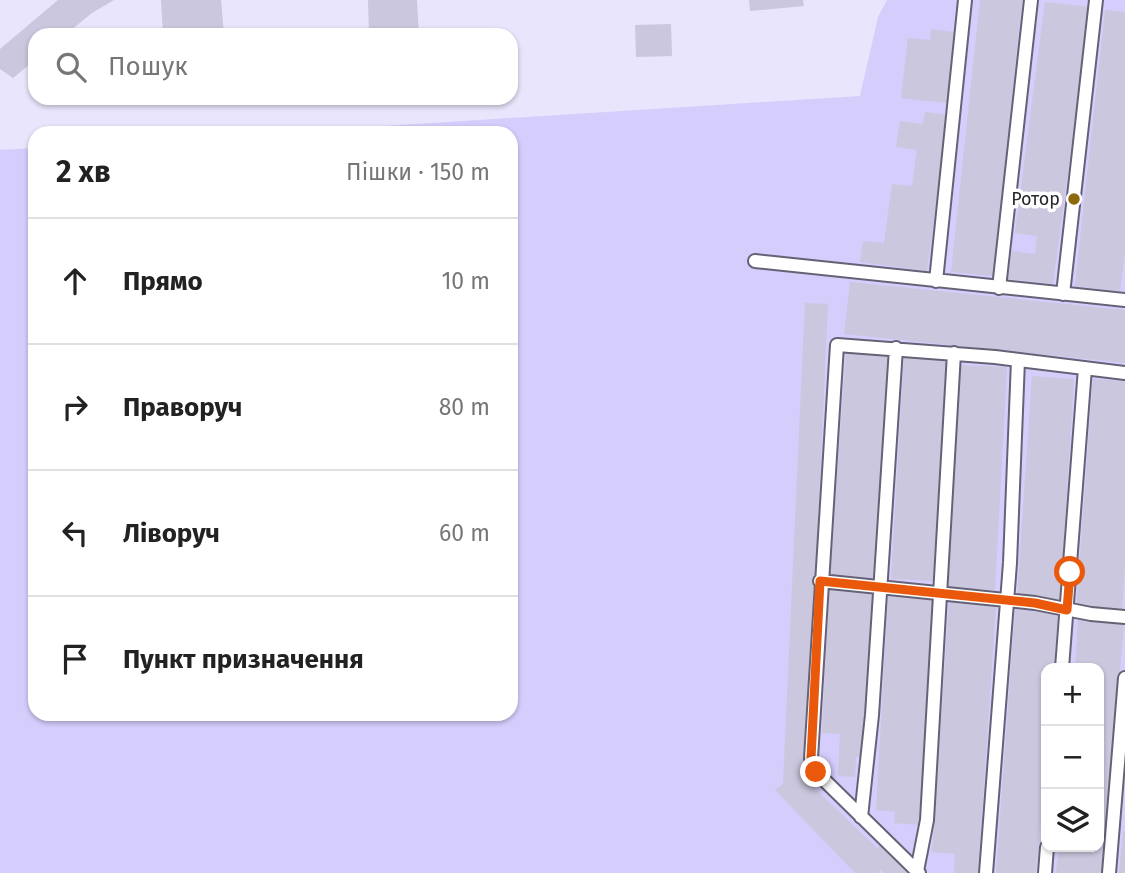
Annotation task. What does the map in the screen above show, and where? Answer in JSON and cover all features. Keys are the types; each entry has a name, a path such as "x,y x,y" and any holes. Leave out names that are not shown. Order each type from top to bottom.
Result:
{"lane":[{"path":"936,281 965,0"},
{"path":"999,288 1031,0"},
{"path":"1063,294 1096,0"},
{"path":"755,261 1125,300"},
{"path":"918,872 816,772 811,758 820,581 837,345 954,353 1125,373"},
{"path":"861,817 872,715 897,348"},
{"path":"918,872 928,820 954,353"},
{"path":"986,873 1007,601 1018,360"},
{"path":"1062,663 1085,368"},
{"path":"820,581 1125,617"},
{"path":"1109,873 1125,678"},
{"path":"1045,873 1047,852"}],"shaded area":[{"path":"887,0 1125,0 1125,873 0,873 0,150 28,148 28,721 518,721 518,126 385,126 860,96 878,17"}],"building":[{"path":"58,0 114,0 74,28 28,28 28,66 13,78 0,69 0,49"},
{"path":"161,0 221,0 223,28 163,28"},
{"path":"368,0 417,0 419,28 369,28"},
{"path":"749,0 803,0 804,6 750,11"},
{"path":"980,0 1022,0 993,276 951,272"},
{"path":"1045,2 1090,7 1053,284 1008,279 1012,251 1035,254 1037,236 1015,233"},
{"path":"1105,10 1125,12 1125,250 1120,291 1075,286"},
{"path":"671,24 672,56 636,57 635,25"},
{"path":"931,29 955,32 947,103 901,98 908,38 930,40"},
{"path":"925,112 948,115 927,271 860,262 863,241 884,243 892,184 912,186 917,150 896,147 900,121 923,124"},
{"path":"850,282 1125,310 1125,363 844,334"},
{"path":"805,303 828,304 806,780 877,848 885,842 915,873 884,873 881,870 878,873 855,873 775,790 783,784"},
{"path":"846,351 890,354 874,578 830,575"},
{"path":"904,356 946,358 933,581 891,579"},
{"path":"959,365 1007,367 995,590 948,588"},
{"path":"1032,376 1074,379 1060,599 1017,597"},
{"path":"1093,379 1125,381 1125,565 1122,611 1076,608"},
{"path":"829,589 872,592 863,757 856,757 855,777 838,776 840,734 822,733"},
{"path":"888,596 933,599 920,825 894,823 895,812 876,810"},
{"path":"949,602 996,605 978,873 954,873 955,854 932,852"},
{"path":"1015,610 1058,613 1054,663 1041,663 1041,820 1036,873 996,873"},
{"path":"1078,620 1124,622 1103,873 1056,873 1058,852 1104,852 1104,663 1075,663"},
{"path":"1123,831 1125,873 1119,873"}],"place":[{"name":"Ротор","path":"1074,199"}],"route":[{"path":"816,772 811,758 820,581 1035,603 1067,610 1070,572"}]}
